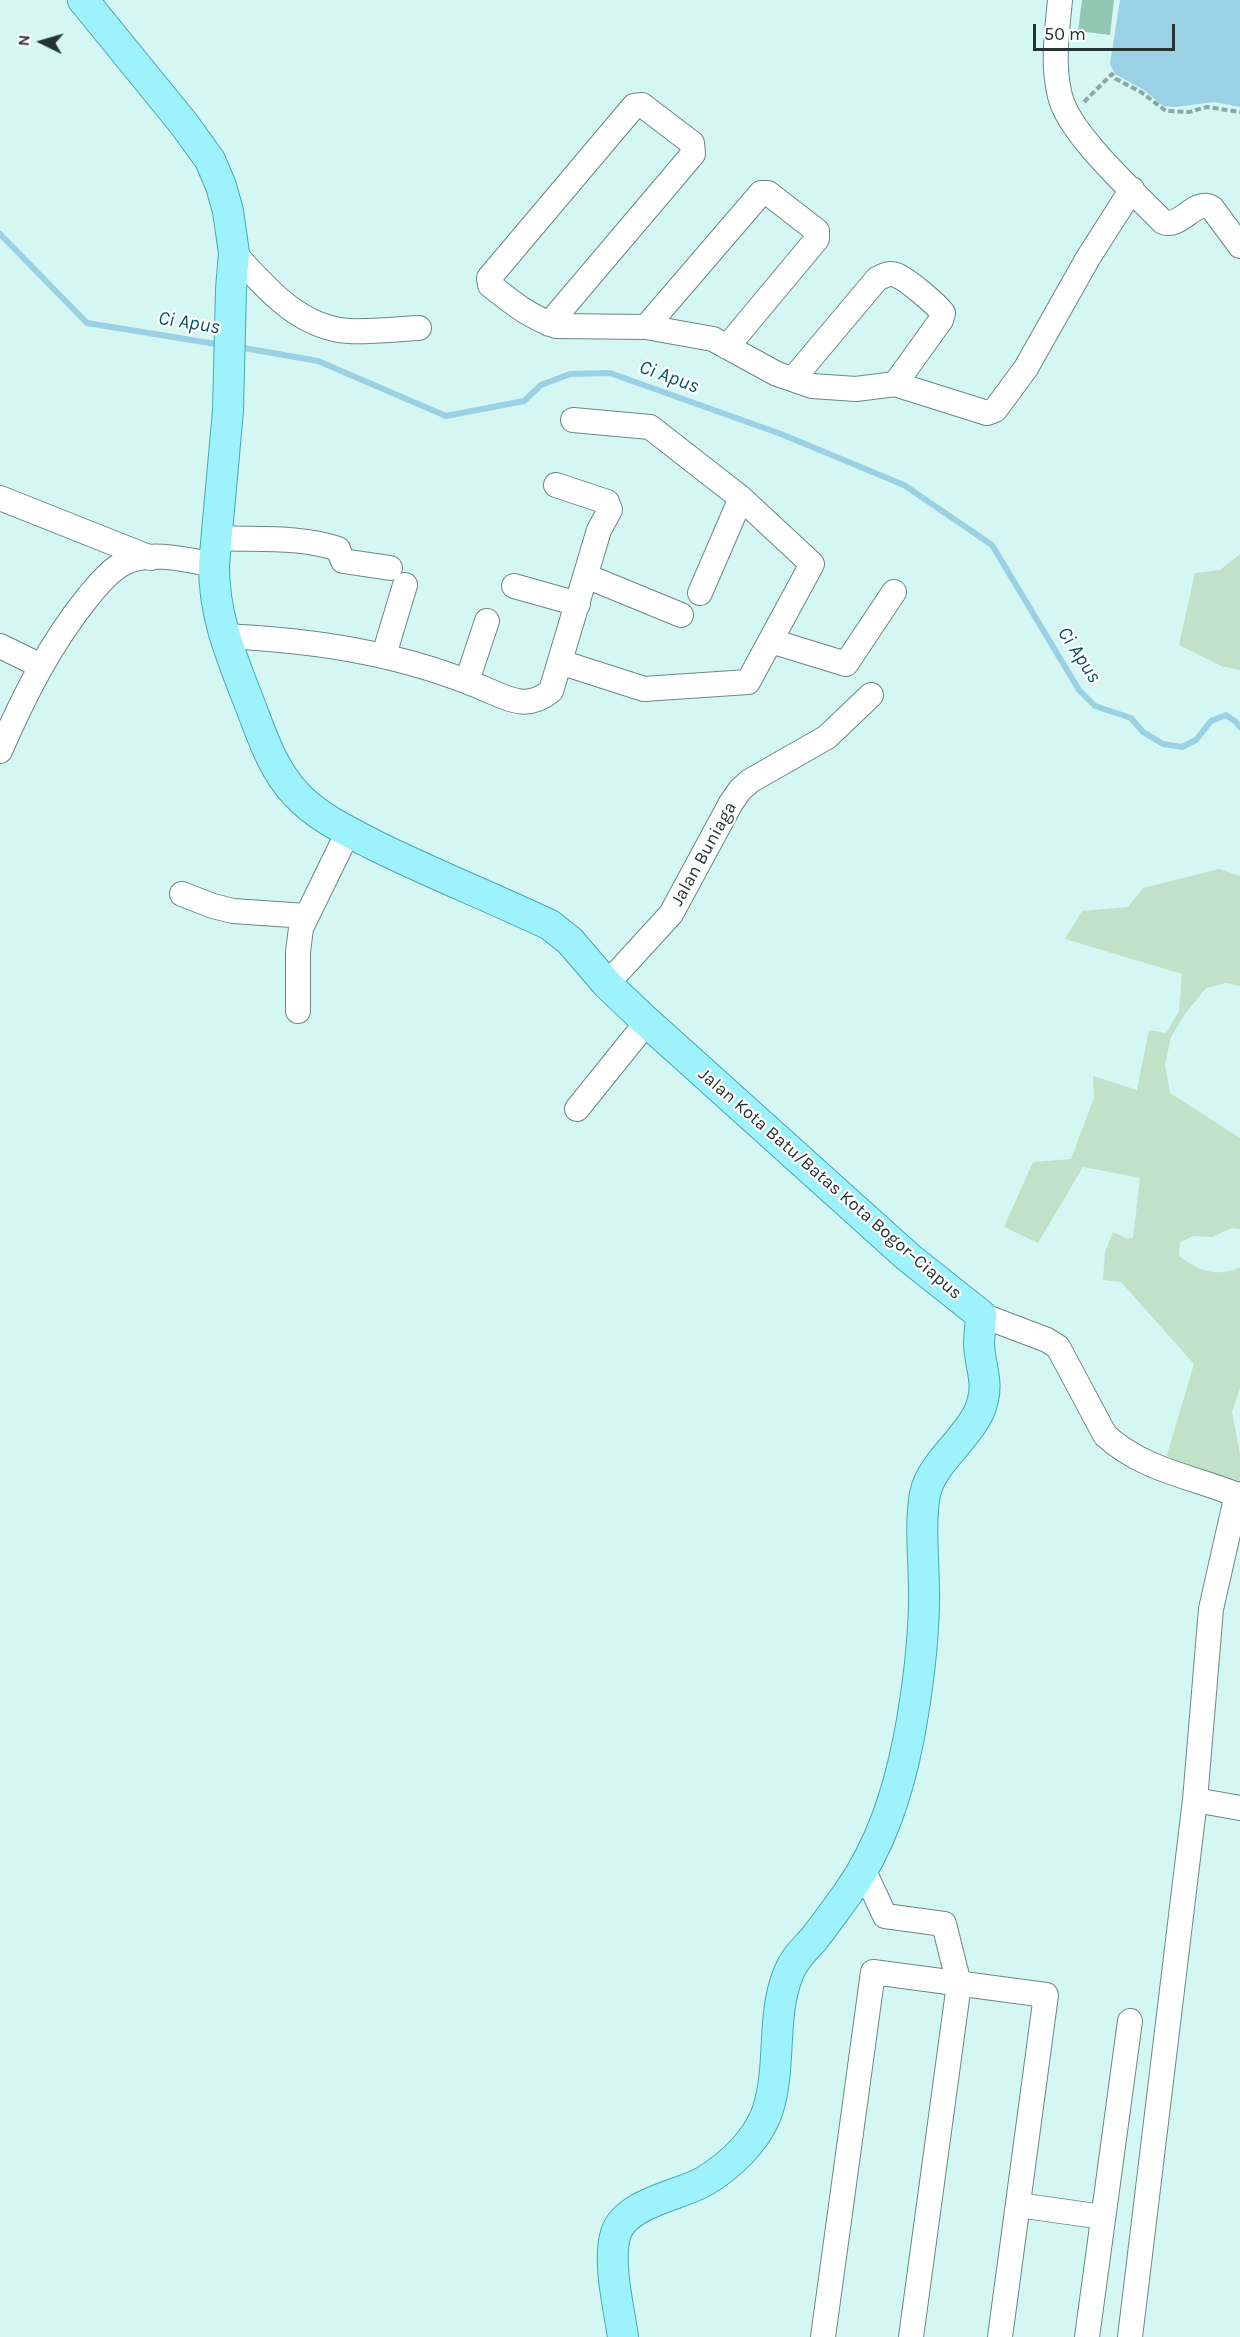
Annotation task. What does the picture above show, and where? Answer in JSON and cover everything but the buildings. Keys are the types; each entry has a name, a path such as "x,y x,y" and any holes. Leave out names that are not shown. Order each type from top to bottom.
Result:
{"main road":[{"path":"83,0 210,160 228,211 234,253"},
{"name":"Jalan Kota Batu/Batas Kota Bogor–Ciapus","path":"234,253 228,411 216,552 216,604 223,636 266,744 284,779 307,805 348,832 420,868 550,925 570,941 607,984 647,1022 908,1257 981,1315"},
{"path":"623,2337 613,2250 621,2223 633,2211 683,2191 721,2170 746,2147 757,2132 765,2117 773,2086 780,1999 784,1982 792,1963 814,1938 863,1869 888,1819 909,1738 924,1607 925,1492 933,1474 974,1422 980,1409 986,1377 979,1345 981,1315"}],"street":[{"path":"1060,0 1055,50 1056,74 1060,97 1068,117 1081,136 1163,222 1173,224 1201,206 1210,206 1240,246"},
{"path":"549,324 693,154 692,143 642,105 634,106 489,278 490,285 530,316 549,324 646,327 712,339 777,374 812,386 856,389 895,384 987,413 995,410 1026,368 1088,258 1132,189"},
{"path":"646,327 761,193 768,193 817,231 817,239 727,347"},
{"path":"234,253 272,294 302,317 322,326 347,331 419,328"},
{"path":"793,379 877,279 888,274 897,275 936,305 942,313 941,320 895,384"},
{"path":"561,662 644,689 748,682 812,564 741,498 650,427 573,420"},
{"path":"223,636 285,639 384,655 467,681 516,702 541,699 551,691 599,531 610,510 607,502 599,498 556,485"},
{"path":"0,498 151,558"},
{"path":"700,593 741,498"},
{"path":"0,751 41,666 77,611 112,571 125,562 216,552 291,540 338,549 343,561 397,576 384,655"},
{"path":"586,576 681,615"},
{"path":"514,586 578,604"},
{"path":"771,640 846,663 894,592"},
{"path":"467,681 487,621"},
{"path":"0,646 41,666"},
{"name":"Jalan Buniaga","path":"607,984 671,914 730,803 740,790 750,781 827,737 871,695"},
{"path":"298,1011 298,938 306,916 348,832"},
{"path":"182,894 233,911 306,916"},
{"path":"577,1109 647,1022"},
{"path":"981,1315 1047,1340 1058,1347 1105,1435 1116,1446 1141,1461 1239,1495 1211,1609 1195,1800 1130,2337"},
{"path":"1195,1800 1240,1808"},
{"path":"863,1869 885,1916 944,1924 959,1984 911,2337"},
{"path":"824,2337 873,1972 1046,1995 1000,2337"},
{"path":"1087,2337 1130,2021"},
{"path":"1018,2205 1104,2217"}],"path":[{"path":"1068,117 1112,74 1116,79 1141,92 1166,111 1189,112 1207,107 1240,112"}],"green space":[{"path":"1240,554 1240,670 1221,666 1179,645 1195,573 1220,570"},
{"path":"1219,869 1240,876 1240,986 1226,983 1206,988 1185,1014 1171,1037 1165,1065 1170,1093 1240,1138 1240,1229 1232,1228 1212,1237 1194,1236 1180,1242 1179,1256 1194,1266 1208,1271 1224,1272 1240,1267 1240,1388 1232,1412 1240,1454 1240,1492 1166,1458 1194,1364 1121,1282 1103,1280 1105,1252 1113,1232 1126,1238 1133,1238 1140,1178 1083,1167 1038,1243 1004,1227 1033,1162 1071,1159 1094,1098 1093,1076 1137,1090 1149,1030 1166,1033 1179,1011 1182,974 1065,939 1082,911 1128,907 1143,888"}],"water":[{"path":"1120,0 1240,0 1240,107 1214,102 1175,107 1163,106 1144,90 1115,74 1110,64"}],"waterway":[{"name":"Ci Apus","path":"0,234 87,323 222,345"},
{"name":"Ci Apus","path":"238,347 318,361 446,416 524,401 541,385 570,374 610,373 781,434 904,485 992,545 1079,690 1095,706 1131,718 1143,732 1163,744 1182,747 1196,740 1211,721 1226,715 1240,727"}]}
